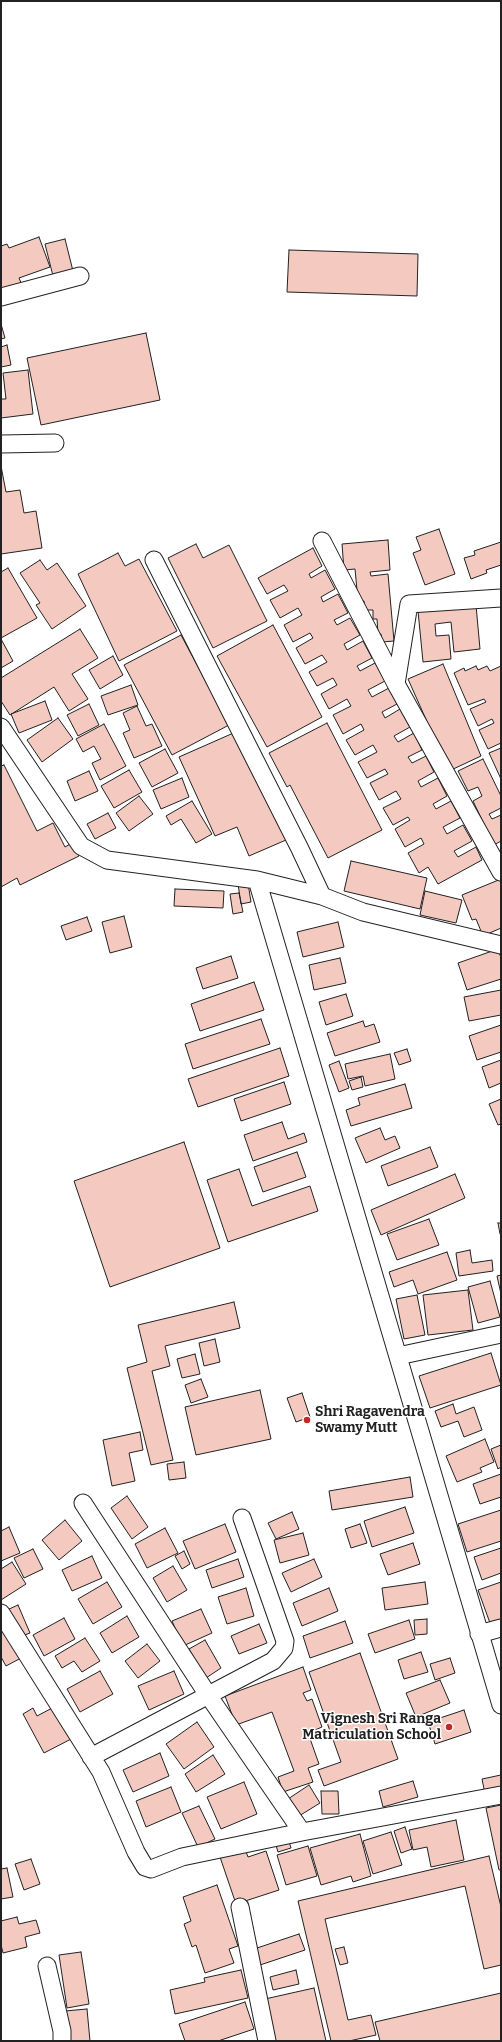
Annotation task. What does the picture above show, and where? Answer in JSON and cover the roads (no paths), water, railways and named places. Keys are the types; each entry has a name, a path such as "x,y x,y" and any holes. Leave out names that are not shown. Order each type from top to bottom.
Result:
{"street":[{"path":"1,297 80,276"},
{"path":"1,444 55,443"},
{"path":"322,541 396,684 501,872"},
{"path":"154,560 300,849 322,896"},
{"path":"396,684 409,604 501,598"},
{"path":"1,726 81,846 107,860 257,880 322,896 363,912 501,945"},
{"path":"257,880 479,1634 501,1704"},
{"path":"398,1356 501,1334"},
{"path":"83,1502 208,1695 302,1832"},
{"path":"91,1757 273,1661 284,1648 285,1641 242,1518"},
{"path":"1,1613 91,1757 102,1772 136,1852 145,1866 151,1869 182,1857 302,1832 501,1795"},
{"path":"479,1634 501,1628"},
{"path":"240,1907 267,2041"},
{"path":"47,1966 62,2031 62,2041"}],"place":[{"name":"Shri Ragavendra Swamy Mutt","path":"307,1420"},
{"name":"Vignesh Sri Ranga Matriculation School","path":"449,1727"}]}
